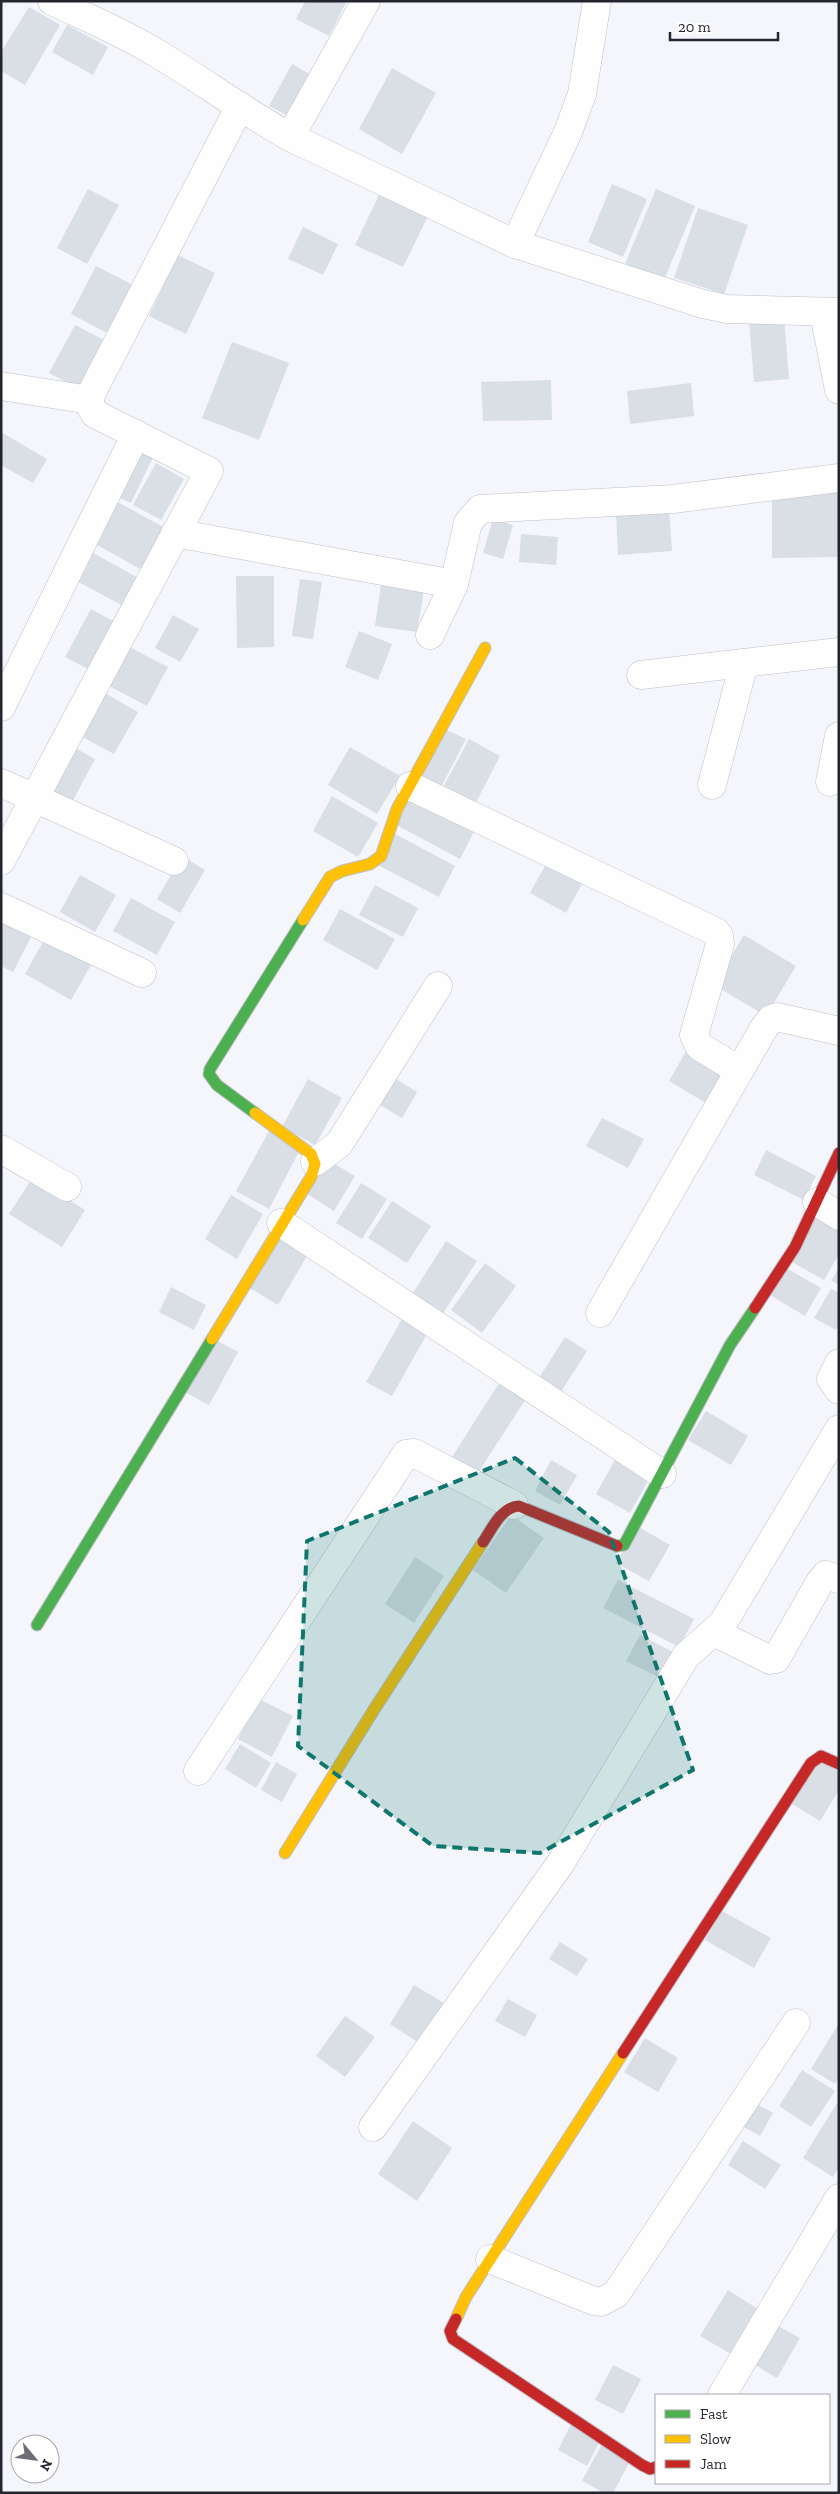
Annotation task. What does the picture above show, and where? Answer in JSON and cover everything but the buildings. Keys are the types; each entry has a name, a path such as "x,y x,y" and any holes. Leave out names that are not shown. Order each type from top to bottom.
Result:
{"street":[{"path":"52,1 110,27 157,53 290,137 515,244 727,310 832,312 839,390"},
{"path":"290,137 366,1"},
{"path":"515,244 568,132 582,94 596,1"},
{"path":"1,860 209,471 95,414 89,404 240,106"},
{"path":"1,386 90,400"},
{"path":"1,707 136,434"},
{"path":"430,636 454,584 468,522 480,509 673,499 839,478"},
{"path":"175,533 454,584"},
{"path":"315,1162 311,1154 217,1085 209,1074 210,1070 330,877 335,873 376,861 380,856 397,809 485,648"},
{"path":"642,675 839,652"},
{"path":"712,785 744,663"},
{"path":"830,782 839,736"},
{"path":"1,783 174,861"},
{"path":"410,786 716,932 719,936 720,944 694,1035 700,1046 738,1070"},
{"path":"1,907 142,973"},
{"path":"36,1625 311,1177 315,1162 338,1144 438,986"},
{"path":"600,1313 738,1070 771,1020 784,1018 839,1031"},
{"path":"1,1149 67,1187"},
{"path":"198,1771 406,1454 414,1453 514,1505 608,1543 621,1546 627,1542 730,1345 828,1209 839,1153"},
{"path":"281,1224 662,1474"},
{"path":"839,1363 831,1379 839,1390"},
{"path":"373,2127 560,1864 686,1656 723,1623 839,1429"},
{"path":"285,1853 375,1708 501,1514 514,1505"},
{"path":"714,1632 770,1660 776,1659 820,1582 826,1575 839,1579"},
{"path":"655,2467 650,2469 642,2465 450,2335 454,2321 466,2297 490,2258 695,1945 811,1763 821,1756 839,1764"},
{"path":"490,2258 594,2301 601,2302 616,2294 796,2023"},
{"path":"723,2394 839,2198"}],"highlighted area":[{"path":"515,1458 609,1532 693,1770 540,1853 433,1846 298,1746 307,1541"}],"traffic: fast":[{"path":"255,1113 217,1085 209,1074 210,1069 303,920"},
{"path":"617,1546 624,1545 730,1345 755,1308"},
{"path":"37,1625 212,1339"}],"traffic: slow":[{"path":"303,920 330,877 342,871 370,864 381,856 397,809 485,648"},
{"path":"212,1339 311,1177 315,1164 311,1154 255,1113"},
{"path":"285,1853 375,1708 483,1542"},
{"path":"456,2319 466,2297 623,2053"}],"traffic: jam":[{"path":"755,1308 795,1247 839,1153"},
{"path":"483,1542 502,1514 513,1507 519,1506 617,1546"},
{"path":"623,2053 811,1763 821,1756 839,1764"},
{"path":"456,2319 450,2331 453,2339 642,2465 650,2469 655,2467"}]}
